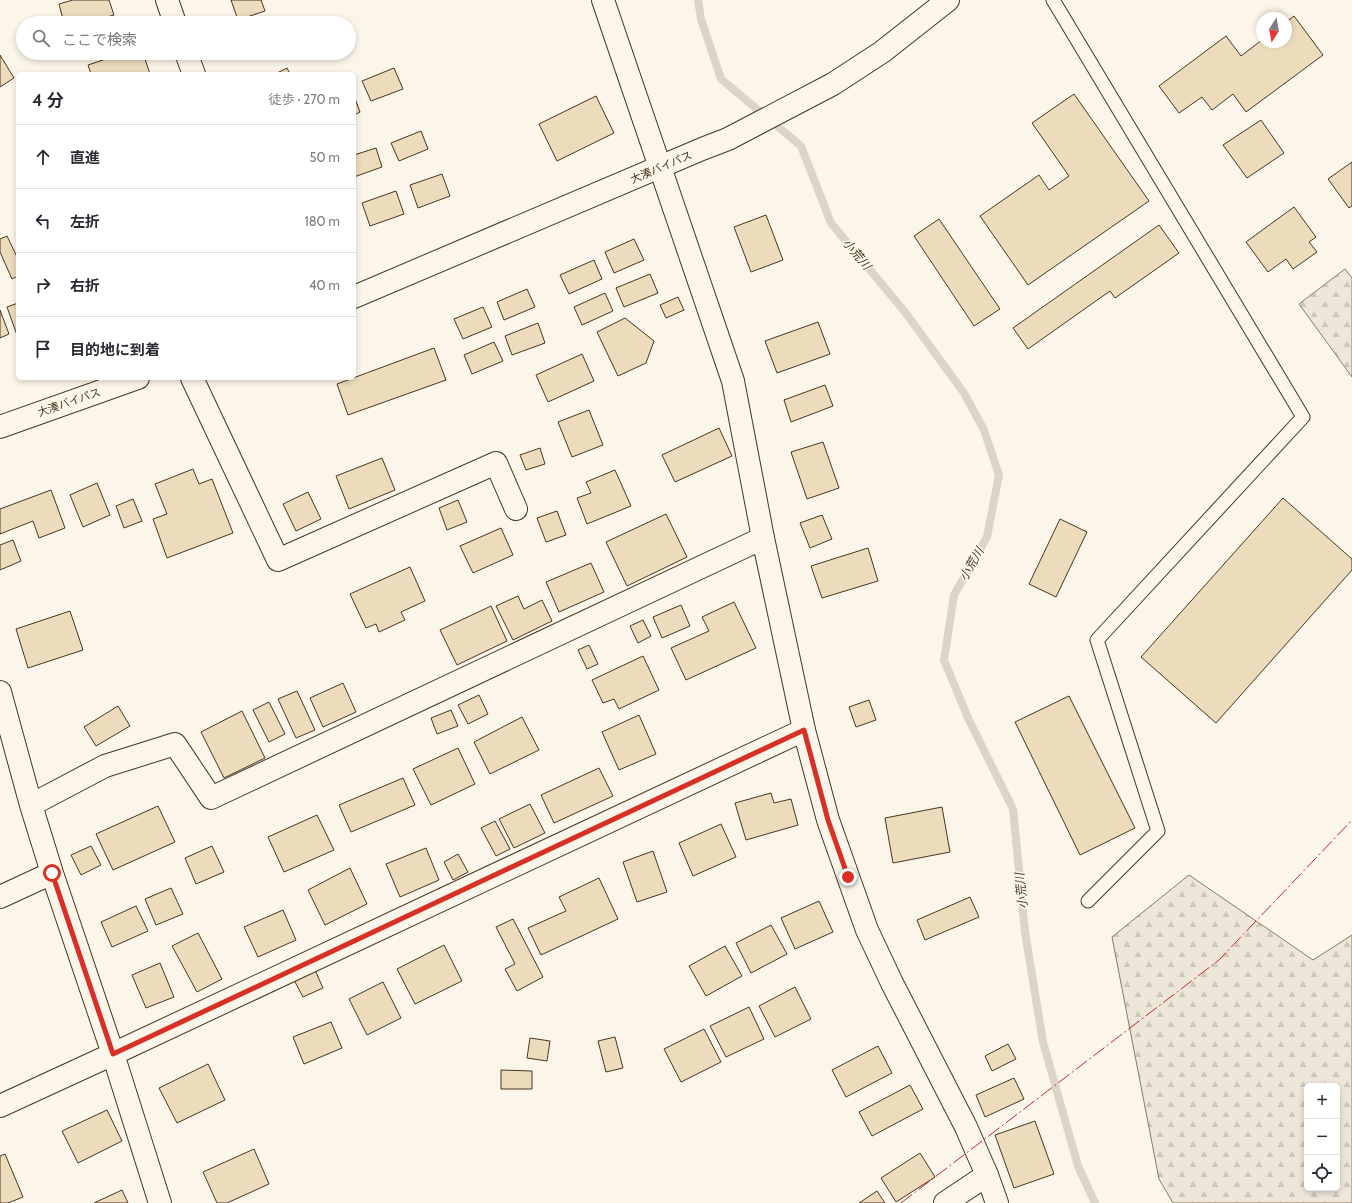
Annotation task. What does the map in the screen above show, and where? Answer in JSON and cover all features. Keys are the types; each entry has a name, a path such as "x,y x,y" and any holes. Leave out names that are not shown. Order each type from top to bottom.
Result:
{"main road":[{"path":"167,0 173,16"},
{"path":"603,0 733,381 763,538 804,730 828,820 867,930 892,983 966,1127 987,1175 997,1203"},
{"name":"大湊バイパス","path":"356,296 728,140 833,84 882,52 948,0"},
{"path":"189,60 193,72"},
{"name":"大湊バイパス","path":"0,427 132,380"},
{"path":"193,380 278,560 496,463 516,510"},
{"path":"31,806 105,766 175,744 211,798 763,538"},
{"path":"0,692 31,806 113,1054 160,1203"},
{"path":"0,1106 804,730"},
{"path":"0,897 52,873"},
{"path":"945,1203 987,1175"}],"lane":[{"path":"1053,0 1303,417 1097,640 1158,831 1088,902"}],"green space":[{"path":"1345,269 1352,278 1352,377 1299,304"},
{"path":"1189,875 1313,960 1352,935 1352,1203 1173,1203 1159,1179 1112,937"}],"building":[{"path":"73,0 109,0 114,15 62,16 59,4"},
{"path":"231,0 261,0 265,11 250,16 237,16"},
{"path":"1294,16 1323,55 1246,112 1233,94 1212,110 1202,97 1179,113 1159,86 1226,36 1241,56 1256,45 1256,48 1292,48 1292,18"},
{"path":"0,55 14,78 0,87"},
{"path":"103,60 145,60 149,72 90,72 88,65"},
{"path":"287,68 289,72 279,72"},
{"path":"394,68 403,89 371,101 362,81"},
{"path":"1074,94 1149,201 1028,285 980,216 1039,175 1049,190 1069,176 1032,123"},
{"path":"596,96 614,133 557,161 539,124"},
{"path":"356,101 360,112 356,114"},
{"path":"1261,120 1284,153 1247,178 1223,145"},
{"path":"421,131 428,149 399,161 391,143"},
{"path":"376,148 382,167 356,176 356,154"},
{"path":"1352,162 1352,206 1349,208 1328,179"},
{"path":"442,174 450,196 418,208 410,185"},
{"path":"396,191 404,214 370,226 362,203"},
{"path":"1294,207 1316,237 1309,242 1317,252 1293,269 1286,259 1268,272 1246,242"},
{"path":"766,215 783,260 751,272 734,227"},
{"path":"939,219 1000,309 974,326 914,236"},
{"path":"1159,225 1179,253 1115,298 1110,291 1028,349 1013,328"},
{"path":"7,236 16,255 16,277 12,279 0,252 0,239"},
{"path":"634,239 644,260 614,273 605,252"},
{"path":"594,260 602,279 569,294 560,275"},
{"path":"650,274 658,293 624,307 616,288"},
{"path":"527,289 535,307 504,320 497,302"},
{"path":"605,293 613,311 582,325 574,307"},
{"path":"678,297 684,310 666,318 660,305"},
{"path":"16,304 16,332 7,307"},
{"path":"483,307 492,327 463,339 454,319"},
{"path":"0,310 9,334 0,338"},
{"path":"625,318 654,341 646,363 618,376 597,332"},
{"path":"818,322 830,354 777,373 765,341"},
{"path":"538,323 545,343 512,355 505,336"},
{"path":"494,342 503,361 472,374 464,355"},
{"path":"434,348 446,380 348,415 337,384 348,380 356,380 356,377"},
{"path":"582,354 594,381 548,402 536,375"},
{"path":"825,385 833,406 791,422 784,400"},
{"path":"589,410 603,445 572,457 558,422"},
{"path":"719,428 732,456 675,482 662,455"},
{"path":"823,442 839,488 807,499 791,452"},
{"path":"540,448 545,464 526,470 520,455"},
{"path":"382,458 395,490 349,509 336,476"},
{"path":"193,469 199,484 212,479 233,533 167,558 153,519 167,514 155,484"},
{"path":"615,470 631,506 587,524 577,498 591,493 586,482"},
{"path":"97,483 110,515 83,527 70,495"},
{"path":"51,490 65,528 39,538 33,521 0,534 0,509"},
{"path":"308,492 321,519 296,531 283,504"},
{"path":"1283,498 1352,559 1352,570 1216,723 1141,657"},
{"path":"133,499 142,521 124,528 116,506"},
{"path":"458,500 467,522 447,530 439,508"},
{"path":"557,511 566,535 546,542 537,518"},
{"path":"666,514 687,557 627,586 606,542"},
{"path":"822,515 832,539 810,548 800,523"},
{"path":"1060,519 1087,532 1056,597 1029,584"},
{"path":"501,528 513,555 473,573 460,546"},
{"path":"13,540 21,561 0,570 0,545"},
{"path":"868,548 878,581 822,598 811,566"},
{"path":"591,563 604,592 559,612 546,582"},
{"path":"410,567 425,601 401,612 405,620 379,632 376,624 366,628 350,594"},
{"path":"518,596 524,609 542,600 552,621 513,640 496,606"},
{"path":"734,602 756,648 686,680 671,648 709,631 702,617"},
{"path":"681,605 690,626 662,638 653,617"},
{"path":"491,606 507,641 457,665 440,630"},
{"path":"70,611 83,650 28,668 16,629"},
{"path":"643,620 651,636 638,643 630,626"},
{"path":"589,645 598,664 587,669 578,650"},
{"path":"643,656 659,690 619,709 614,699 603,703 592,680"},
{"path":"343,683 356,712 323,727 310,698"},
{"path":"297,691 315,730 296,738 278,699"},
{"path":"479,695 488,714 468,724 458,705"},
{"path":"1069,696 1135,828 1080,855 1015,722"},
{"path":"869,700 876,720 856,727 849,707"},
{"path":"269,702 285,734 269,742 253,710"},
{"path":"118,706 130,726 96,746 84,727"},
{"path":"451,710 458,726 437,734 431,718"},
{"path":"242,711 265,758 224,778 201,732"},
{"path":"639,715 656,754 619,770 602,732"},
{"path":"522,717 539,750 490,774 474,742"},
{"path":"458,748 475,784 431,805 413,769"},
{"path":"599,768 613,796 554,823 541,795"},
{"path":"403,778 415,805 351,832 339,805"},
{"path":"771,793 774,803 791,799 798,825 746,840 735,803"},
{"path":"530,804 545,833 514,848 499,819"},
{"path":"158,806 175,842 113,870 96,834"},
{"path":"942,807 950,852 893,863 885,818"},
{"path":"317,815 334,850 284,872 268,837"},
{"path":"495,821 510,849 496,856 481,828"},
{"path":"721,824 736,857 693,876 679,843"},
{"path":"91,846 101,865 81,875 71,855"},
{"path":"212,846 224,872 196,884 185,858"},
{"path":"426,848 439,880 400,897 386,864"},
{"path":"653,851 667,892 637,902 623,862"},
{"path":"458,854 468,872 453,880 444,862"},
{"path":"350,868 367,904 325,925 308,890"},
{"path":"599,878 618,919 541,955 528,928 566,911 559,897"},
{"path":"171,888 183,914 156,925 145,899"},
{"path":"970,897 979,917 925,940 917,920"},
{"path":"819,901 833,932 795,949 781,918"},
{"path":"136,906 148,931 112,947 101,922"},
{"path":"283,910 296,940 258,957 244,927"},
{"path":"513,919 543,977 517,991 505,969 515,964 496,927"},
{"path":"771,925 787,954 751,973 736,943"},
{"path":"198,933 222,979 197,992 172,946"},
{"path":"444,945 462,981 415,1004 397,969"},
{"path":"725,946 742,976 706,996 689,966"},
{"path":"160,963 174,997 146,1008 132,975"},
{"path":"315,970 323,988 303,997 294,980"},
{"path":"383,982 401,1018 367,1035 349,999"},
{"path":"795,987 811,1019 775,1037 759,1006"},
{"path":"749,1007 764,1039 726,1057 710,1026"},
{"path":"331,1022 342,1048 304,1064 293,1037"},
{"path":"704,1029 721,1062 681,1082 664,1049"},
{"path":"615,1037 623,1068 606,1072 598,1041"},
{"path":"530,1038 550,1041 547,1061 527,1058"},
{"path":"1008,1044 1016,1059 992,1071 985,1056"},
{"path":"878,1046 892,1073 846,1097 832,1070"},
{"path":"208,1064 225,1100 177,1123 159,1088"},
{"path":"501,1070 532,1071 532,1089 501,1089"},
{"path":"1014,1078 1024,1099 985,1117 976,1095"},
{"path":"910,1085 923,1109 872,1136 859,1112"},
{"path":"107,1110 122,1141 78,1163 62,1131"},
{"path":"1035,1121 1054,1174 1014,1188 995,1135"},
{"path":"254,1149 269,1184 227,1203 217,1203 203,1172"},
{"path":"920,1153 935,1177 896,1202 881,1178"},
{"path":"5,1154 23,1197 8,1203 0,1203 0,1156"},
{"path":"122,1190 128,1203 94,1203"},
{"path":"877,1191 885,1203 859,1203"}],"waterway":[{"name":"小荒川","path":"698,0 701,19 721,79 801,146 831,223 905,312 964,393 984,430 999,475 987,537 954,595 944,660 968,718 1013,809 1025,932 1043,1042 1078,1166 1095,1203"}],"power":[{"path":"901,1203 1219,960 1352,820"}],"route":[{"path":"52,873 113,1054 804,730 828,820 848,877"}]}
